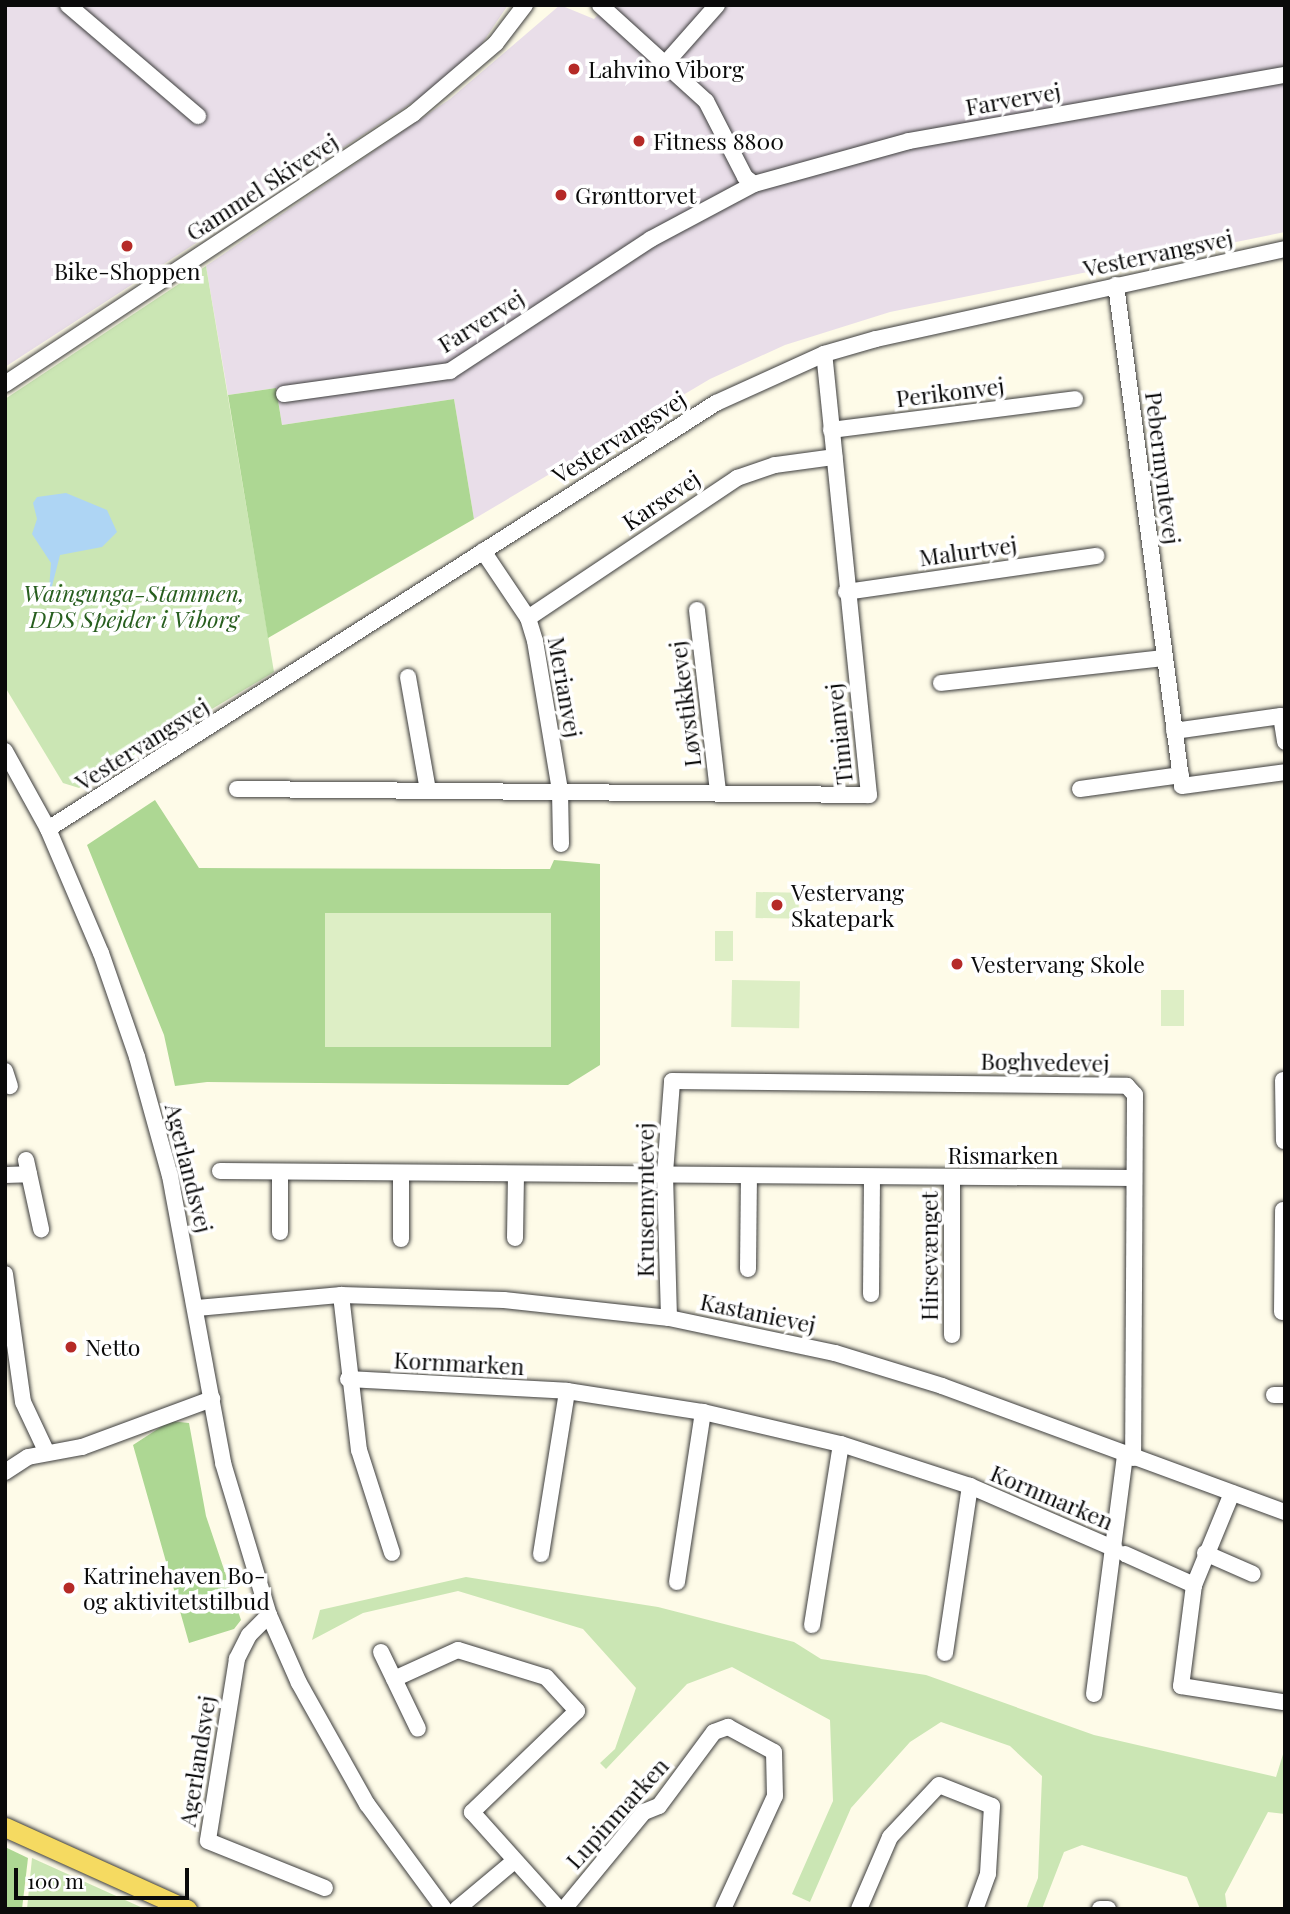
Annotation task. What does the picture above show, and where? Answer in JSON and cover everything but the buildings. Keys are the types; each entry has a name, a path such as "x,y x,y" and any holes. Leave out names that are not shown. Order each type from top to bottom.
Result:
{"main road":[{"path":"5,1827 187,1909"}],"street":[{"path":"68,5 198,116"},
{"name":"Gammel Skivevej","path":"5,384 413,114 496,43 525,5"},
{"path":"600,5 717,116 745,177 754,184"},
{"path":"664,65 717,5"},
{"name":"Farvervej","path":"284,394 450,371 651,239 754,184 908,141 1285,75"},
{"name":"Vestervangsvej","path":"48,829 657,437 716,403 824,354 1116,285 1285,249"},
{"name":"Pebermyntevej","path":"1116,285 1181,775"},
{"name":"Timianvej","path":"237,789 869,795 846,592 824,354"},
{"name":"Perikonvej","path":"831,430 1075,399"},
{"name":"Karsevej","path":"528,618 737,478 775,465 834,457"},
{"name":"Merianvej","path":"483,551 528,618 560,791 561,844"},
{"name":"Malurtvej","path":"846,592 1096,556"},
{"name":"Løvstikkevej","path":"697,610 718,792"},
{"path":"941,683 1165,658"},
{"path":"408,677 428,790"},
{"path":"1174,730 1281,716 1285,742"},
{"name":"Agerlandsvej","path":"5,751 48,829 101,953 137,1057 170,1176 236,1518 269,1615 299,1683 367,1804 444,1909"},
{"path":"1080,789 1181,775 1182,786 1285,772"},
{"path":"1283,1080 1284,1141"},
{"name":"Boghvedevej","path":"671,1081 1127,1086 1135,1095 1129,1457"},
{"name":"Krusemyntevej","path":"669,1318 665,1173 671,1081"},
{"path":"5,1175 27,1167 41,1229"},
{"name":"Rismarken","path":"220,1171 1134,1178"},
{"path":"279,1172 280,1232"},
{"path":"401,1173 401,1238"},
{"path":"516,1175 516,1238"},
{"path":"748,1269 749,1177"},
{"path":"871,1294 872,1177"},
{"name":"Hirsevænget","path":"951,1335 952,1177"},
{"path":"1282,1312 1283,1210"},
{"path":"5,1274 11,1357 23,1402 47,1453"},
{"path":"341,1295 348,1379 359,1450 392,1553"},
{"name":"Kastanievej","path":"197,1308 341,1295 504,1300 669,1318 835,1353 942,1386 1129,1457 1285,1512"},
{"name":"Kornmarken","path":"348,1379 567,1391 704,1412 841,1444 970,1486 1120,1552"},
{"path":"541,1554 567,1391"},
{"path":"5,1472 28,1457 82,1447 212,1399"},
{"path":"677,1582 704,1412"},
{"path":"812,1625 841,1444"},
{"name":"Kornmarken","path":"1094,1694 1120,1552 1129,1457"},
{"name":"Kornmarken","path":"945,1653 970,1486"},
{"path":"1232,1493 1194,1585 1181,1686 1282,1702"},
{"path":"1120,1552 1194,1585"},
{"path":"1205,1553 1253,1574"},
{"name":"Agerlandsvej","path":"269,1615 249,1635 237,1659 208,1841 325,1888"},
{"name":"Lupinmarken","path":"394,1679 458,1650 546,1677 577,1711 472,1812 513,1862 561,1909 644,1812 659,1807 715,1732 729,1727 774,1752 775,1796 723,1909"},
{"path":"381,1652 418,1730"},
{"path":"859,1909 890,1837 939,1785 992,1806 988,1874 975,1909"},
{"path":"457,1909 513,1862"},
{"path":"1100,1909 1108,1909"}],"shaded area":[{"path":"5,5 508,5 481,45 421,97 5,367"},
{"path":"560,5 594,19 607,5 1285,5 1285,232 890,312 785,345 710,379 474,519 454,399 282,425 276,388 228,395 206,266 450,99"}],"green space":[{"name":"Waingunga-Stammen, DDS Spejder i Viborg","path":"206,266 274,672 79,788 63,783 5,687 5,399"},
{"path":"276,388 282,425 454,399 474,519 268,638 228,395"},
{"path":"155,800 199,868 550,869 554,860 600,864 600,1065 568,1085 207,1082 175,1086 164,1035 87,845"},
{"name":"Vestervang Skatepark","path":"756,892 799,893 799,919 756,918"},
{"path":"325,913 551,913 551,1047 325,1047"},
{"path":"715,931 733,931 733,961 715,961"},
{"path":"732,980 800,981 799,1028 731,1027"},
{"path":"1161,990 1184,990 1184,1026 1161,1026"},
{"path":"170,1421 189,1423 206,1516 241,1620 234,1629 189,1643 133,1445"},
{"path":"466,1577 658,1607 794,1642 821,1659 926,1675 1094,1735 1276,1777 1285,1748 1285,1814 1268,1812 1225,1894 1227,1909 1200,1909 1187,1877 1082,1845 1064,1852 1042,1909 1026,1909 1038,1878 1042,1776 1010,1746 941,1722 910,1742 851,1808 810,1902 792,1894 833,1801 830,1720 732,1667 687,1684 606,1769 600,1763 615,1749 636,1688 583,1629 458,1591 363,1613 312,1640 320,1610"},
{"path":"5,1847 28,1858 22,1909 5,1909"},
{"path":"32,1858 145,1909 27,1909"}],"water":[{"path":"66,493 107,510 117,532 102,547 60,555 48,602 51,563 32,534 37,519 33,503 37,497"}],"place":[{"name":"Lahvino Viborg","path":"574,69"},
{"name":"Fitness 8800","path":"639,141"},
{"name":"Grønttorvet","path":"561,195"},
{"name":"Bike-Shoppen","path":"127,246"},
{"name":"Vestervang Skatepark","path":"777,905"},
{"name":"Vestervang Skole","path":"957,964"},
{"name":"Netto","path":"71,1347"},
{"name":"Katrinehaven Bo- og aktivitetstilbud","path":"69,1588"}]}
